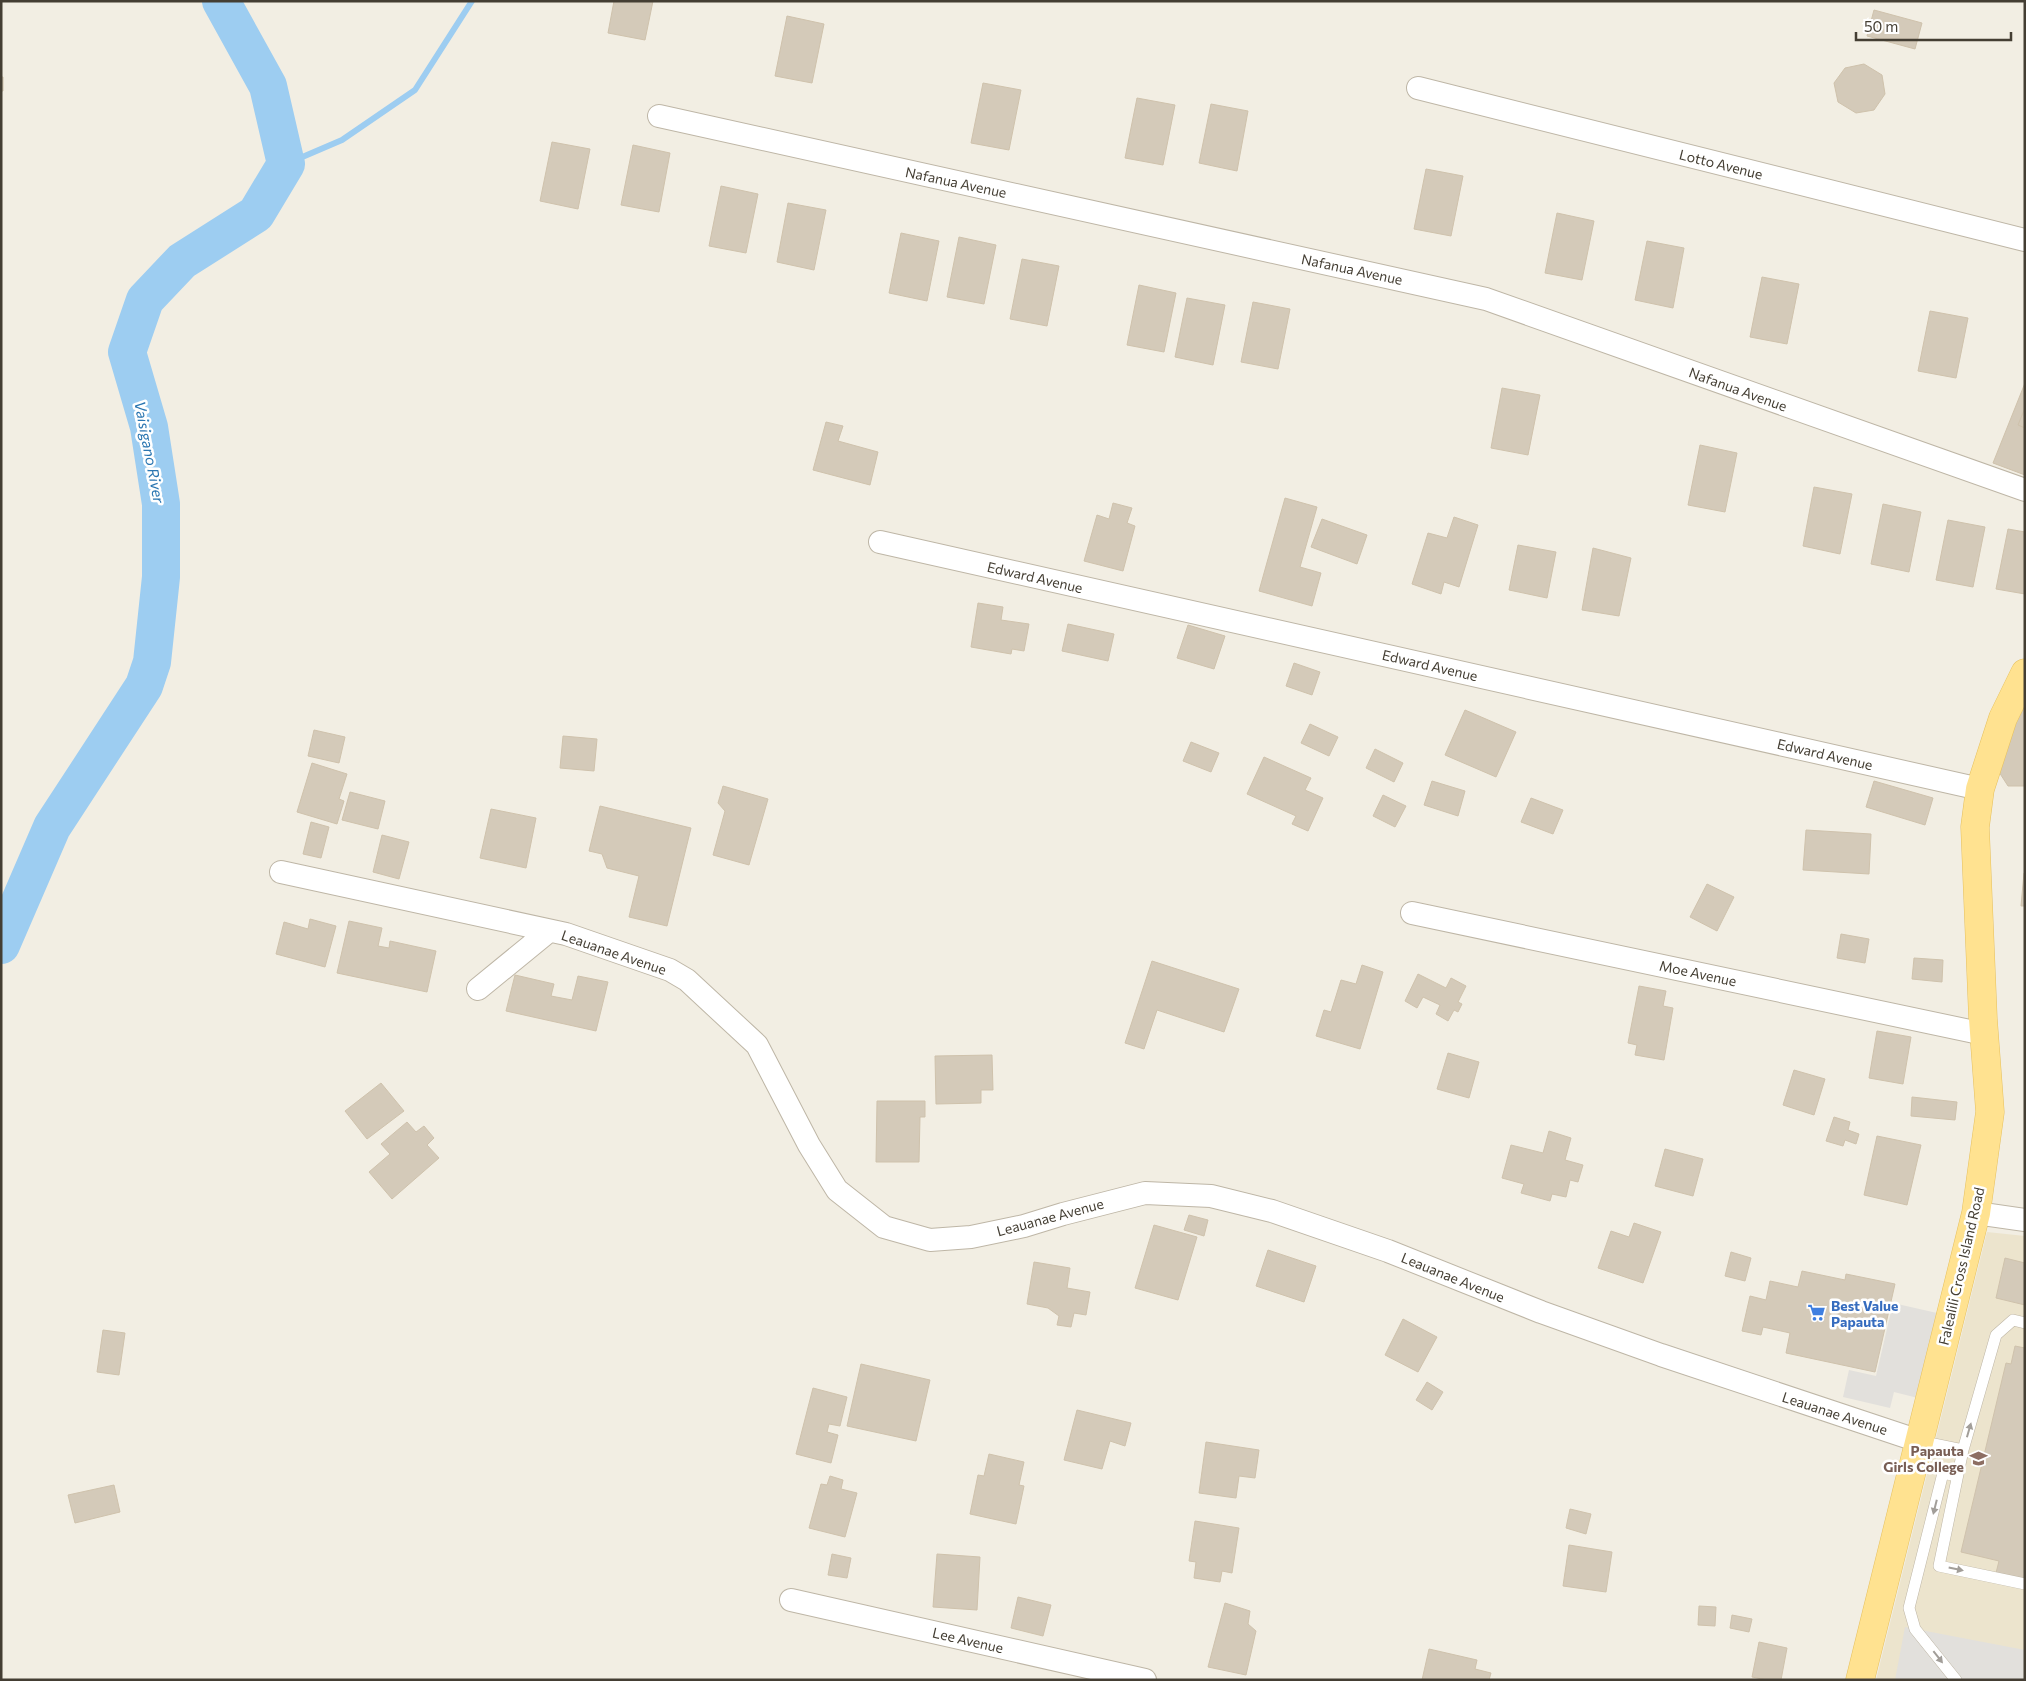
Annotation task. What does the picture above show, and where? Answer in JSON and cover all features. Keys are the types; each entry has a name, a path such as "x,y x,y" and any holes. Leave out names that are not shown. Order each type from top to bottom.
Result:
{"main road":[{"name":"Falealili Cross Island Road","path":"1860,1680 1976,1213 1990,1112 1984,1034 1975,828 1980,788 2003,718 2025,673"}],"street":[{"name":"Lotto Avenue","path":"1418,88 2025,240"},
{"name":"Nafanua Avenue","path":"659,116 1486,299 2025,490"},
{"name":"Edward Avenue","path":"880,542 1980,788"},
{"name":"Leauanae Avenue","path":"281,872 566,934 670,970 687,980 757,1045 809,1145 837,1190 884,1227 930,1240 971,1237 1024,1226 1145,1193 1211,1196 1272,1211 1388,1251 1541,1312 1670,1358 1919,1441"},
{"name":"Moe Avenue","path":"1412,913 1984,1034"},
{"path":"478,989 549,931"},
{"path":"1976,1213 2025,1220"},
{"name":"Lee Avenue","path":"792,1600 1145,1680"}],"lane":[{"path":"2025,1323 2013,1320 1996,1335 1963,1450 1939,1566 2025,1584"},
{"path":"1919,1441 1963,1450"},
{"path":"1956,1680 1916,1629 1909,1608 1943,1473 1957,1476"}],"shaded area":[{"name":"Papauta Girls College","path":"1987,1232 2025,1236 2025,1680 1876,1680"},
{"path":"1893,1303 1937,1313 1918,1398 1894,1392 1890,1408 1843,1397 1849,1370 1876,1376"},
{"path":"1905,1627 2025,1650 2025,1680 1895,1680"}],"building":[{"path":"614,1 653,1 645,40 608,33"},
{"path":"1874,10 1922,23 1915,49 1867,36"},
{"path":"787,16 824,24 812,83 775,76"},
{"path":"1864,64 1882,75 1885,94 1874,110 1856,113 1838,102 1834,83 1845,68"},
{"path":"1,77 3,77 3,91 1,91"},
{"path":"983,83 1021,90 1009,150 971,143"},
{"path":"1137,98 1175,105 1163,165 1125,158"},
{"path":"1211,104 1248,111 1237,171 1199,163"},
{"path":"552,142 590,149 578,209 540,201"},
{"path":"633,145 670,153 659,212 621,205"},
{"path":"1426,169 1463,176 1451,236 1414,229"},
{"path":"721,186 758,194 746,253 709,246"},
{"path":"788,203 826,210 814,270 777,262"},
{"path":"1557,213 1594,221 1582,280 1545,273"},
{"path":"901,233 939,241 927,301 889,293"},
{"path":"959,237 996,245 984,304 947,297"},
{"path":"1647,241 1684,248 1673,308 1635,300"},
{"path":"1022,259 1059,266 1047,326 1010,319"},
{"path":"1762,277 1799,284 1787,344 1750,337"},
{"path":"1139,285 1176,293 1164,352 1127,345"},
{"path":"1187,298 1225,305 1213,365 1175,357"},
{"path":"1253,302 1290,309 1278,369 1241,362"},
{"path":"1930,311 1968,318 1956,378 1918,371"},
{"path":"2025,383 2025,475 1993,463"},
{"path":"1502,388 1540,395 1528,455 1491,448"},
{"path":"2025,408 2025,428 2018,425"},
{"path":"826,422 843,426 838,441 878,452 870,485 813,470"},
{"path":"1700,445 1737,453 1725,512 1688,505"},
{"path":"1814,487 1852,494 1840,554 1803,546"},
{"path":"1285,498 1317,507 1300,567 1321,573 1312,606 1259,591"},
{"path":"1113,503 1132,508 1127,523 1135,526 1123,571 1084,561 1097,515 1109,519"},
{"path":"1883,504 1921,512 1909,572 1871,564"},
{"path":"1454,517 1478,525 1459,587 1444,582 1441,594 1412,584 1428,533 1447,538"},
{"path":"1322,519 1367,535 1357,564 1311,547"},
{"path":"1948,520 1985,527 1973,587 1936,580"},
{"path":"2008,529 2025,532 2025,594 1996,589"},
{"path":"1518,545 1556,552 1547,598 1509,590"},
{"path":"1593,548 1631,558 1619,616 1582,610"},
{"path":"978,603 1003,607 1001,620 1029,624 1024,651 1012,649 1011,654 971,647"},
{"path":"1068,624 1114,634 1108,661 1062,651"},
{"path":"1188,625 1225,636 1214,669 1177,658"},
{"path":"1294,663 1320,672 1312,695 1286,686"},
{"path":"2025,694 2025,786 2008,786 1999,772"},
{"path":"1465,710 1516,732 1496,777 1445,755"},
{"path":"1310,724 1338,737 1329,756 1301,743"},
{"path":"314,730 345,737 339,763 308,756"},
{"path":"563,736 597,739 594,771 560,768"},
{"path":"1191,742 1219,753 1211,772 1183,761"},
{"path":"1375,749 1403,763 1394,782 1366,768"},
{"path":"1264,757 1311,778 1305,790 1323,798 1308,831 1292,824 1296,816 1247,794"},
{"path":"312,763 347,774 339,799 344,801 337,824 297,812"},
{"path":"1432,781 1465,791 1458,816 1424,805"},
{"path":"1874,781 1933,798 1925,825 1866,807"},
{"path":"723,786 768,799 749,865 713,855 725,811 718,803"},
{"path":"350,792 385,801 378,829 342,820"},
{"path":"1383,795 1406,806 1395,827 1373,816"},
{"path":"1531,798 1563,810 1553,834 1521,822"},
{"path":"600,806 691,828 667,926 629,917 639,876 607,868 602,854 589,851"},
{"path":"491,809 536,818 526,868 480,858"},
{"path":"311,822 329,827 321,858 303,854"},
{"path":"1806,830 1871,834 1869,874 1803,870"},
{"path":"382,835 409,842 399,879 373,872"},
{"path":"2024,873 2025,906 2021,906"},
{"path":"1707,884 1734,897 1717,931 1690,917"},
{"path":"310,919 336,926 325,967 276,954 284,922 308,929"},
{"path":"349,921 382,928 378,946 389,948 390,941 436,951 427,992 337,973"},
{"path":"1841,934 1869,939 1865,963 1837,958"},
{"path":"1914,958 1943,960 1942,982 1912,979"},
{"path":"1152,961 1239,989 1224,1032 1157,1010 1144,1049 1125,1043"},
{"path":"1362,965 1383,972 1360,1049 1316,1036 1324,1010 1331,1012 1341,980 1356,984"},
{"path":"1418,974 1446,988 1451,978 1466,986 1458,1002 1462,1004 1458,1012 1454,1010 1448,1021 1436,1014 1440,1005 1423,997 1417,1008 1405,1001"},
{"path":"515,975 554,984 551,996 572,1000 578,976 608,982 596,1031 506,1011"},
{"path":"1639,986 1666,991 1663,1006 1673,1008 1664,1060 1635,1055 1637,1045 1628,1043"},
{"path":"1877,1031 1911,1037 1903,1084 1869,1078"},
{"path":"1448,1053 1479,1062 1469,1098 1437,1089"},
{"path":"992,1055 993,1090 981,1090 981,1103 936,1104 935,1056"},
{"path":"1794,1070 1825,1079 1814,1115 1783,1105"},
{"path":"381,1083 404,1111 367,1139 345,1111"},
{"path":"1912,1097 1957,1102 1955,1120 1911,1116"},
{"path":"877,1101 925,1101 925,1117 920,1117 919,1162 876,1162"},
{"path":"1834,1117 1850,1122 1848,1130 1859,1134 1856,1144 1845,1140 1843,1146 1826,1141"},
{"path":"407,1122 416,1132 424,1126 434,1138 427,1145 439,1158 392,1199 369,1172 390,1154 381,1144"},
{"path":"1549,1131 1571,1138 1565,1160 1583,1165 1578,1182 1570,1180 1566,1197 1552,1194 1550,1201 1521,1193 1524,1184 1502,1178 1511,1145 1543,1153"},
{"path":"1877,1136 1921,1145 1907,1205 1864,1195"},
{"path":"1665,1149 1703,1159 1693,1196 1655,1186"},
{"path":"1189,1215 1208,1220 1204,1236 1184,1230"},
{"path":"1634,1223 1661,1232 1643,1283 1598,1268 1611,1231 1629,1237"},
{"path":"1154,1225 1197,1237 1178,1300 1135,1288"},
{"path":"1268,1250 1316,1266 1304,1302 1256,1286"},
{"path":"1731,1252 1751,1258 1745,1281 1725,1276"},
{"path":"2005,1258 2025,1263 2025,1305 1996,1298"},
{"path":"1034,1262 1070,1268 1067,1288 1090,1292 1086,1315 1074,1313 1071,1327 1057,1325 1059,1316 1048,1308 1027,1304"},
{"name":"Best Value Papauta","path":"1802,1271 1845,1280 1846,1274 1895,1284 1875,1372 1786,1353 1790,1333 1763,1327 1761,1335 1742,1331 1750,1296 1766,1300 1770,1281 1798,1287"},
{"path":"1403,1319 1437,1337 1418,1372 1385,1355"},
{"path":"103,1330 125,1333 119,1375 97,1372"},
{"path":"2015,1346 2025,1348 2025,1588 1994,1581 1999,1561 1961,1552 2006,1363 2011,1364"},
{"path":"861,1364 930,1380 916,1441 847,1426"},
{"path":"1427,1382 1443,1392 1432,1410 1416,1400"},
{"path":"813,1388 847,1397 840,1426 829,1424 827,1432 838,1435 831,1463 796,1454"},
{"path":"1077,1410 1131,1423 1125,1446 1110,1441 1102,1469 1064,1460"},
{"path":"1206,1442 1259,1450 1255,1478 1239,1476 1236,1498 1199,1493"},
{"path":"989,1454 1024,1462 1019,1485 1024,1486 1016,1524 970,1514 978,1475 984,1476"},
{"path":"830,1476 843,1480 841,1489 857,1493 845,1537 809,1528 821,1484 827,1485"},
{"path":"114,1485 120,1512 75,1523 68,1495"},
{"path":"1570,1509 1591,1514 1586,1534 1566,1528"},
{"path":"1195,1521 1239,1528 1232,1573 1222,1571 1220,1582 1194,1578 1196,1562 1189,1561"},
{"path":"1569,1545 1612,1552 1606,1592 1563,1586"},
{"path":"832,1554 851,1558 847,1578 828,1575"},
{"path":"937,1554 980,1557 977,1610 933,1607"},
{"path":"1018,1597 1051,1605 1043,1636 1011,1628"},
{"path":"1225,1603 1250,1611 1248,1624 1256,1631 1246,1675 1208,1667"},
{"path":"1699,1606 1716,1607 1715,1626 1698,1625"},
{"path":"1732,1615 1752,1619 1749,1632 1730,1628"},
{"path":"1759,1642 1787,1648 1781,1680 1752,1677"},
{"path":"1429,1649 1477,1660 1475,1669 1491,1673 1489,1680 1422,1680"}],"waterway":[{"name":"Vaisigano River","path":"1,945 52,827 144,686 152,662 161,577 161,504 149,427 127,352 145,300 182,261 256,214 286,164 268,86 221,1"},
{"path":"286,164 342,140 415,90 472,1"}],"place":[{"name":"Best Value Papauta","path":"1817,1313"},
{"name":"Papauta Girls College","path":"1978,1458"}]}
